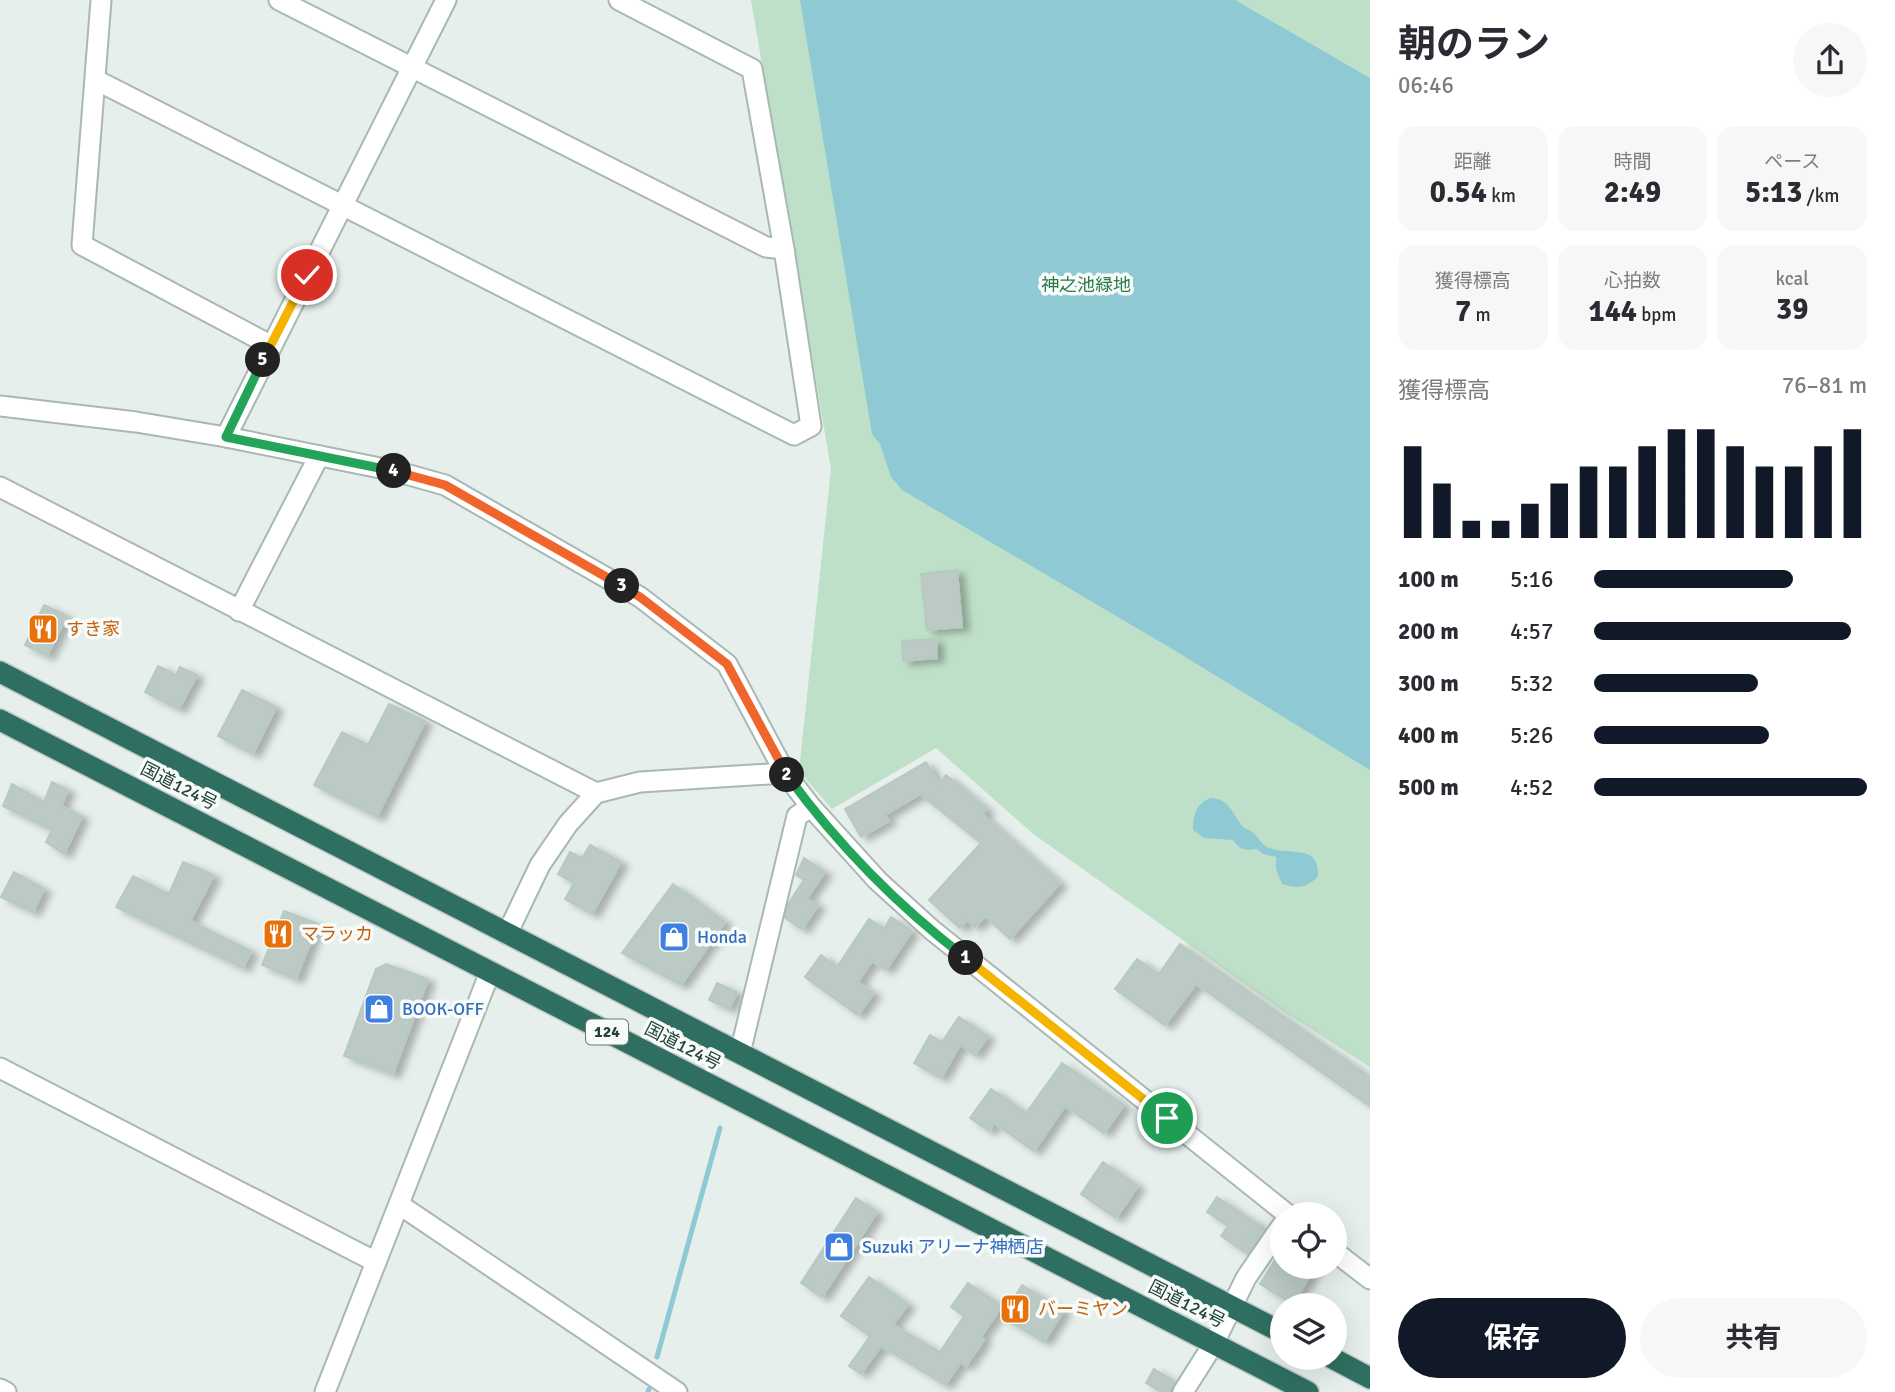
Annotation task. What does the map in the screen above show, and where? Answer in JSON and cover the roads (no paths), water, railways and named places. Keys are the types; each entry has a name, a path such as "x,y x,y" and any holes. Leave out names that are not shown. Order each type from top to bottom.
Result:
{"highway":[{"name":"国道124号","path":"0,672 1270,1326"},
{"name":"国道124号","path":"0,720 1308,1392"},
{"path":"1347,1366 1370,1378"}],"street":[{"path":"101,0 82,245 270,345"},
{"path":"279,0 766,247 784,249"},
{"path":"226,437 446,0"},
{"path":"96,80 794,435 811,426 784,249 752,69 619,0"},
{"path":"0,406 136,422 226,437 395,471 445,485 640,597 727,664 785,773 810,807 878,881 932,930 1272,1202"},
{"path":"239,611 319,456"},
{"path":"0,487 596,793"},
{"path":"507,934 540,865 568,824 596,793 640,782 785,773"},
{"path":"740,1053 797,816 810,807"},
{"path":"325,1392 490,972"},
{"path":"0,1068 376,1262"},
{"path":"400,1205 677,1392"},
{"path":"1183,1392 1214,1343 1246,1278 1270,1243"},
{"path":"1347,1261 1370,1279"},
{"path":"0,1389 6,1392"}],"water":[{"name":"神之池緑地","path":"800,0 1235,0 1370,78 1370,770 1174,650 902,490 891,477 880,444 872,434"},
{"path":"1210,798 1226,804 1243,827 1250,830 1267,847 1300,852 1314,859 1318,876 1302,886 1282,884 1276,869 1276,857 1263,854 1257,849 1243,849 1233,840 1204,838 1193,830 1194,820 1198,807"}],"waterway":[{"path":"657,1357 720,1128"}],"place":[{"name":"すき家","path":"43,629"},
{"name":"マラッカ","path":"278,934"},
{"name":"Honda","path":"674,937"},
{"name":"BOOK-OFF","path":"379,1009"},
{"name":"Suzuki アリーナ神栖店","path":"839,1247"},
{"name":"バーミヤン","path":"1015,1309"}]}
